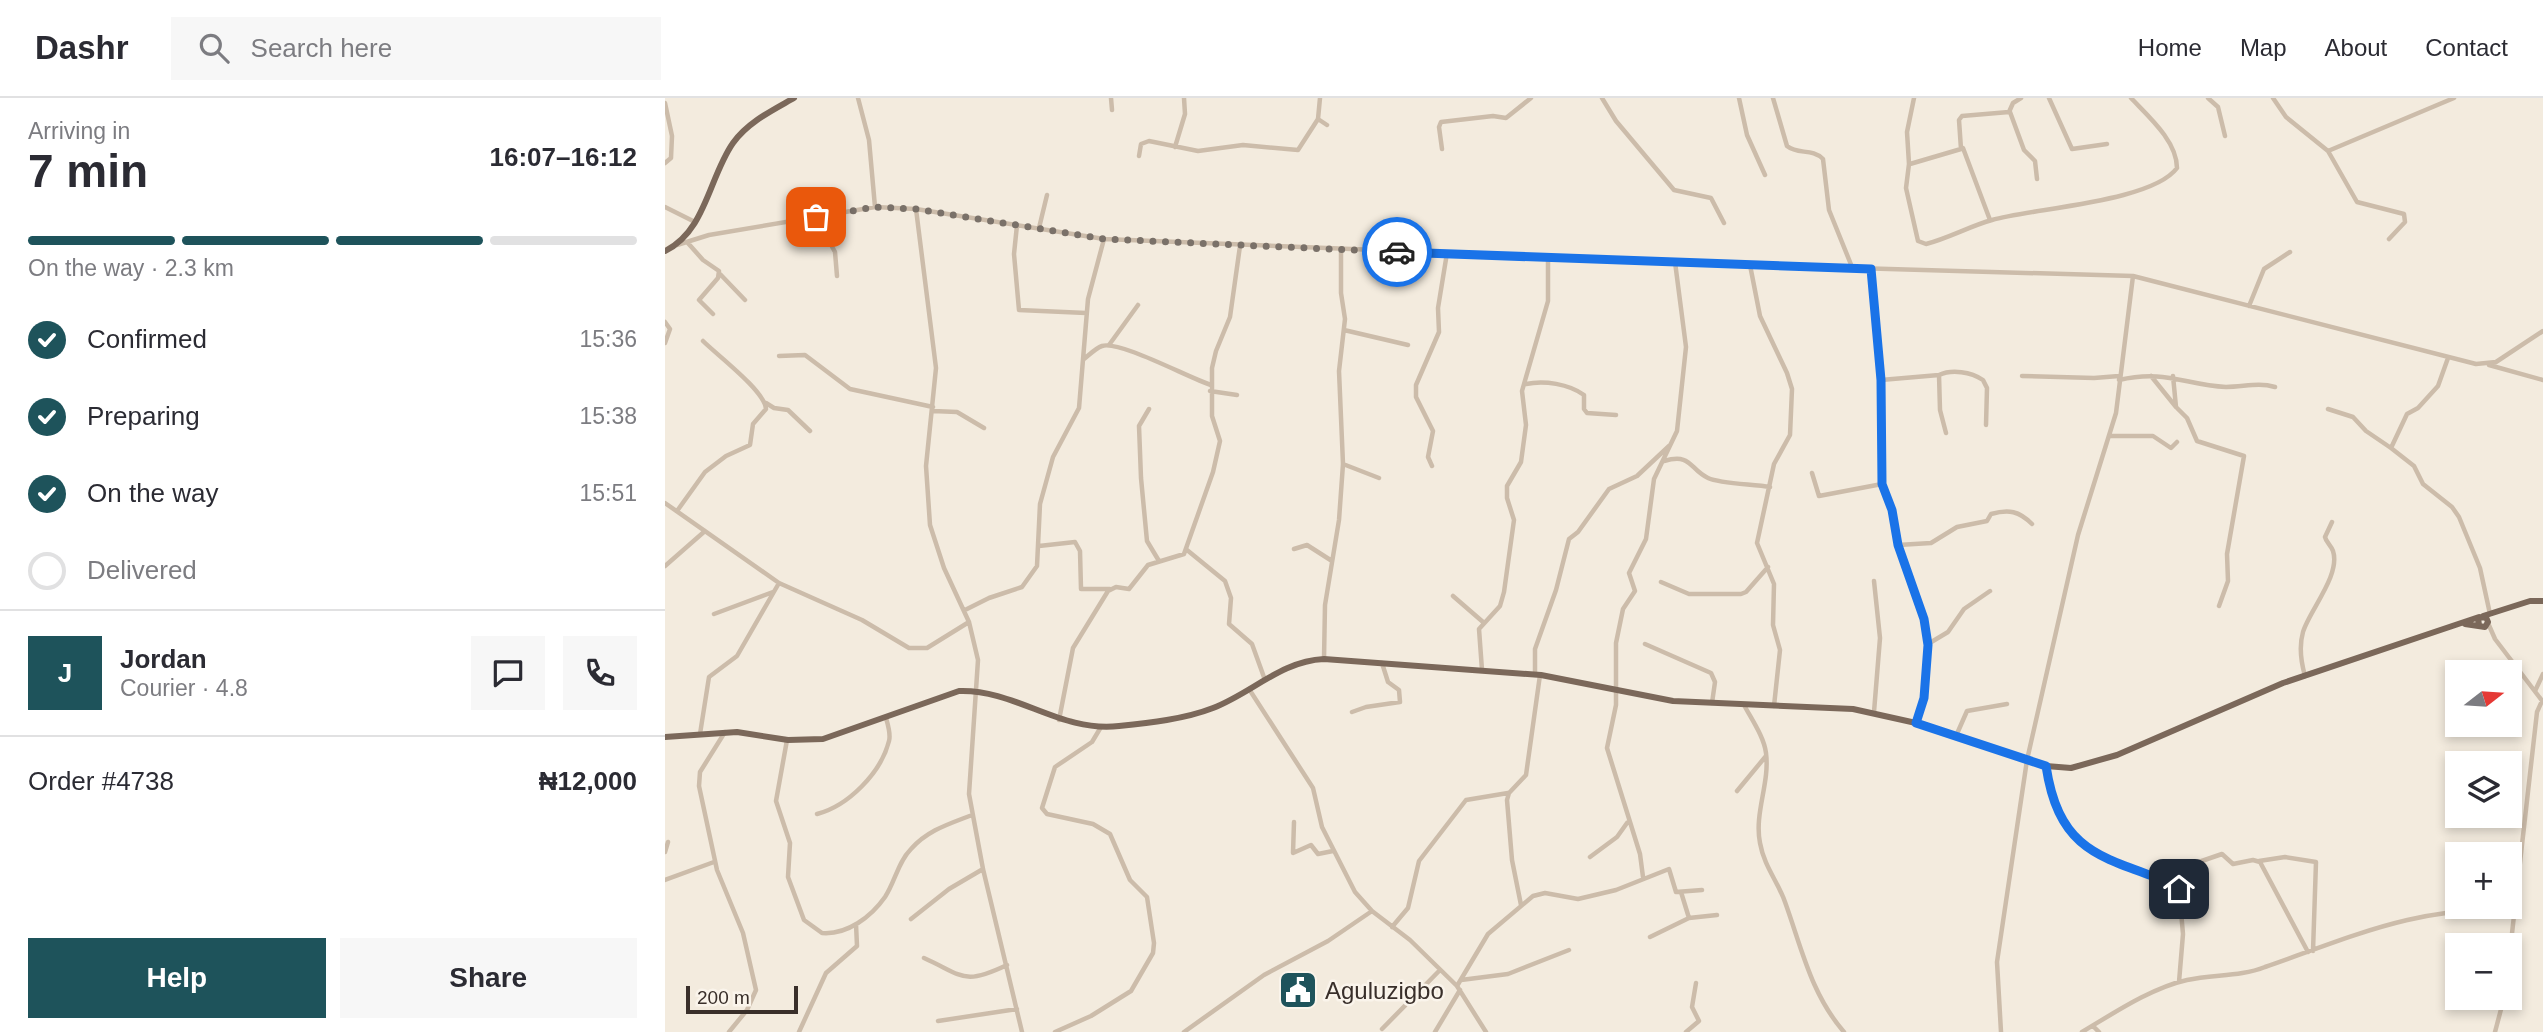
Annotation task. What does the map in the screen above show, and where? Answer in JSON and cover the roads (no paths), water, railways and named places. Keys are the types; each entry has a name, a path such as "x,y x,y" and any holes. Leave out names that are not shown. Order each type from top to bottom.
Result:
{"main road":[{"path":"665,251 673,247 695,222 734,141 748,127 794,98"},
{"path":"665,737 726,732 788,740 823,739 959,691 976,691 1012,699 1059,720 1101,727 1203,711 1290,665 1324,659 1537,675 1673,701 1874,712 2046,766 2071,768 2099,762 2244,698 2305,676 2456,625 2543,601"},
{"path":"2456,625 2480,626 2488,617"}],"street":[{"path":"858,98 869,140 875,207"},
{"path":"1111,98 1112,110"},
{"path":"1175,147 1185,114 1184,98"},
{"path":"1139,156 1141,144 1145,141 1198,151 1243,145 1298,150 1318,119 1320,98"},
{"path":"1442,149 1439,127 1441,122 1493,116 1506,118 1531,98"},
{"path":"1602,98 1616,121 1674,190 1711,198 1724,223"},
{"path":"1739,98 1747,135 1765,175"},
{"path":"1773,98 1787,146 1792,150 1812,152 1822,159 1829,210 1852,267"},
{"path":"1914,98 1907,132 1908,202 1921,244 1990,220 2125,195 2175,171 2178,164 2168,141 2131,98"},
{"path":"2021,98 2013,103 2010,112 2024,150 2035,161 2037,179"},
{"path":"2049,98 2072,149 2107,144"},
{"path":"2208,98 2218,107 2225,136"},
{"path":"2273,98 2279,110 2329,151 2357,202 2404,214 2405,222 2389,239"},
{"path":"2329,151 2453,98"},
{"path":"665,103 673,146 671,158 665,163"},
{"path":"1990,220 1962,147 1960,117 2010,112"},
{"path":"1318,119 1328,125"},
{"path":"1909,164 1962,147"},
{"path":"1039,228 1047,195"},
{"path":"665,207 695,222"},
{"path":"673,247 709,234 875,207 916,209 1104,239 1750,265 2133,276 2543,380"},
{"path":"916,209 936,368 926,466 930,525 944,568 965,610 978,660 969,765 972,815 1022,1032"},
{"path":"816,217 835,252 837,276"},
{"path":"1017,225 1014,254 1019,310 1086,313"},
{"path":"965,610 1026,585 1037,566 1039,503 1053,457 1079,408 1086,313 1104,239"},
{"path":"687,242 745,300"},
{"path":"1039,546 1075,542 1080,551 1081,589 1129,589 1148,565 1181,555 1186,550 1220,445 1210,388 1216,351 1231,311 1240,246"},
{"path":"1324,659 1325,605 1333,561 1343,464 1339,371 1344,330 1341,249"},
{"path":"2249,306 2265,269 2290,252"},
{"path":"1432,466 1428,457 1433,431 1416,397 1416,384 1439,332 1438,308 1447,253"},
{"path":"1482,670 1479,629 1500,606 1504,592 1514,520 1507,491 1521,462 1525,425 1522,400 1548,301 1548,257"},
{"path":"1643,877 1640,854 1607,748 1616,690 1616,643 1623,609 1635,591 1629,573 1643,547 1651,494 1677,431 1686,347 1675,262"},
{"path":"1750,265 1760,316 1792,389 1790,435 1774,464 1757,543 1774,584 1773,625 1780,650 1774,706"},
{"path":"1871,269 1881,380 1882,484 1892,510 1898,545 1924,619 1928,645 1924,698 1916,723"},
{"path":"713,314 700,302 700,297 720,274"},
{"path":"2001,1032 1997,962 2027,760 2078,535 2110,436 2133,276"},
{"path":"1109,345 1138,305"},
{"path":"665,323 670,328 665,343"},
{"path":"1344,330 1408,345"},
{"path":"2489,365 2543,331"},
{"path":"703,341 766,403 774,408 788,410 810,431"},
{"path":"1083,360 1103,345 1109,345 1130,351 1210,388 1237,395"},
{"path":"779,356 805,355 845,386 894,401 957,412 984,428"},
{"path":"2391,448 2407,414 2418,408 2438,386 2448,358"},
{"path":"2500,360 2503,371"},
{"path":"1881,380 1940,375 1950,371 1983,380 1987,387 1986,425"},
{"path":"1940,375 1940,410 1945,433"},
{"path":"2150,375 2187,418 2197,441 2244,456 2227,554 2228,581 2219,606"},
{"path":"2022,376 2119,378 2150,375 2173,376 2217,386 2261,383 2275,387"},
{"path":"2173,376 2176,407"},
{"path":"1525,384 1549,383 1579,391 1584,395 1584,409 1587,413 1616,415"},
{"path":"677,511 705,472 726,456 750,445 753,424 766,409 766,403"},
{"path":"1149,409 1139,426 1141,478 1147,541 1159,561"},
{"path":"2329,409 2353,416 2366,431 2414,466 2423,484 2459,517 2480,568 2488,617 2495,639"},
{"path":"2110,436 2153,436 2171,448 2177,442"},
{"path":"1392,927 1408,908 1419,861 1466,800 1509,793 1526,775 1537,675 1535,649 1556,590 1569,540 1578,532 1609,489 1637,476 1669,445"},
{"path":"1664,461 1681,458 1716,480 1770,487"},
{"path":"1343,464 1379,478"},
{"path":"1812,472 1819,496 1882,484"},
{"path":"665,503 779,583 862,620 915,649 927,648 969,622"},
{"path":"1898,545 1931,543 1957,527 1987,521 1991,514 2000,511 2017,512 2032,524"},
{"path":"2305,676 2301,654 2303,631 2329,578 2333,555 2325,537 2332,522"},
{"path":"665,566 705,531"},
{"path":"1294,549 1307,545 1333,561"},
{"path":"1186,550 1205,562 1225,581 1231,598 1229,624 1252,644 1265,680"},
{"path":"1661,582 1689,594 1741,594 1747,592 1768,567"},
{"path":"1874,581 1880,638 1874,712"},
{"path":"700,734 709,677 737,656 779,583"},
{"path":"1059,720 1073,648 1110,589"},
{"path":"1928,645 1940,639 1964,609 1990,591"},
{"path":"714,614 774,592"},
{"path":"1453,596 1483,622"},
{"path":"2480,626 2495,639 2543,702 2537,712 2522,856"},
{"path":"1645,644 1711,673 1715,682 1712,703"},
{"path":"1352,712 1400,702 1399,690 1388,682 1382,662"},
{"path":"2535,691 2543,674"},
{"path":"1249,689 1307,775 1345,878 1371,911 1458,988 1486,1032"},
{"path":"1744,704 1767,755 1758,820 1766,866 1784,900 1815,989 1829,1014 1844,1032"},
{"path":"1956,736 1967,711 2007,704"},
{"path":"817,814 841,805 859,789 889,741 886,718"},
{"path":"1055,1032 1091,1016 1131,991 1154,948 1147,897 1130,880 1110,834 1093,824 1047,814 1042,808 1055,767 1092,742 1101,727"},
{"path":"726,732 699,778 714,862 743,933 756,989 747,1010 729,1032"},
{"path":"788,740 776,801 788,833 789,877 804,920 822,933 841,932 856,925 885,897 913,847 937,828 972,815"},
{"path":"1737,791 1767,755"},
{"path":"2046,766 2057,809 2081,846 2099,856 2182,887"},
{"path":"1509,793 1512,860 1521,905"},
{"path":"1294,822 1293,853 1311,845 1318,854 1333,851"},
{"path":"1590,857 1617,836 1628,822"},
{"path":"665,852 668,842"},
{"path":"2179,982 2183,934 2179,893 2193,864 2216,855 2222,854 2233,864 2285,857 2316,862 2311,951"},
{"path":"2258,861 2311,951"},
{"path":"665,880 714,862"},
{"path":"911,919 962,880 983,869"},
{"path":"1435,1032 1488,934 1521,905 1539,894 1578,899 1604,894 1669,869 1676,892 1702,890"},
{"path":"1681,892 1689,918"},
{"path":"1184,1032 1264,975 1343,932 1371,911"},
{"path":"2082,1032 2179,982 2253,971 2345,936 2429,913 2445,913"},
{"path":"1650,936 1689,918 1717,915"},
{"path":"799,1032 826,973 857,946 856,925"},
{"path":"1461,980 1508,974 1569,950"},
{"path":"924,958 966,978 980,977 1007,965"},
{"path":"1382,1029 1440,970"},
{"path":"1686,1032 1699,1021 1692,1007 1696,983"},
{"path":"938,1021 1017,1009"},
{"path":"2495,1032 2501,1010"},
{"path":"2093,1026 2099,1032"}],"place":[{"name":"Aguluzigbo","path":"1298,990"}]}
